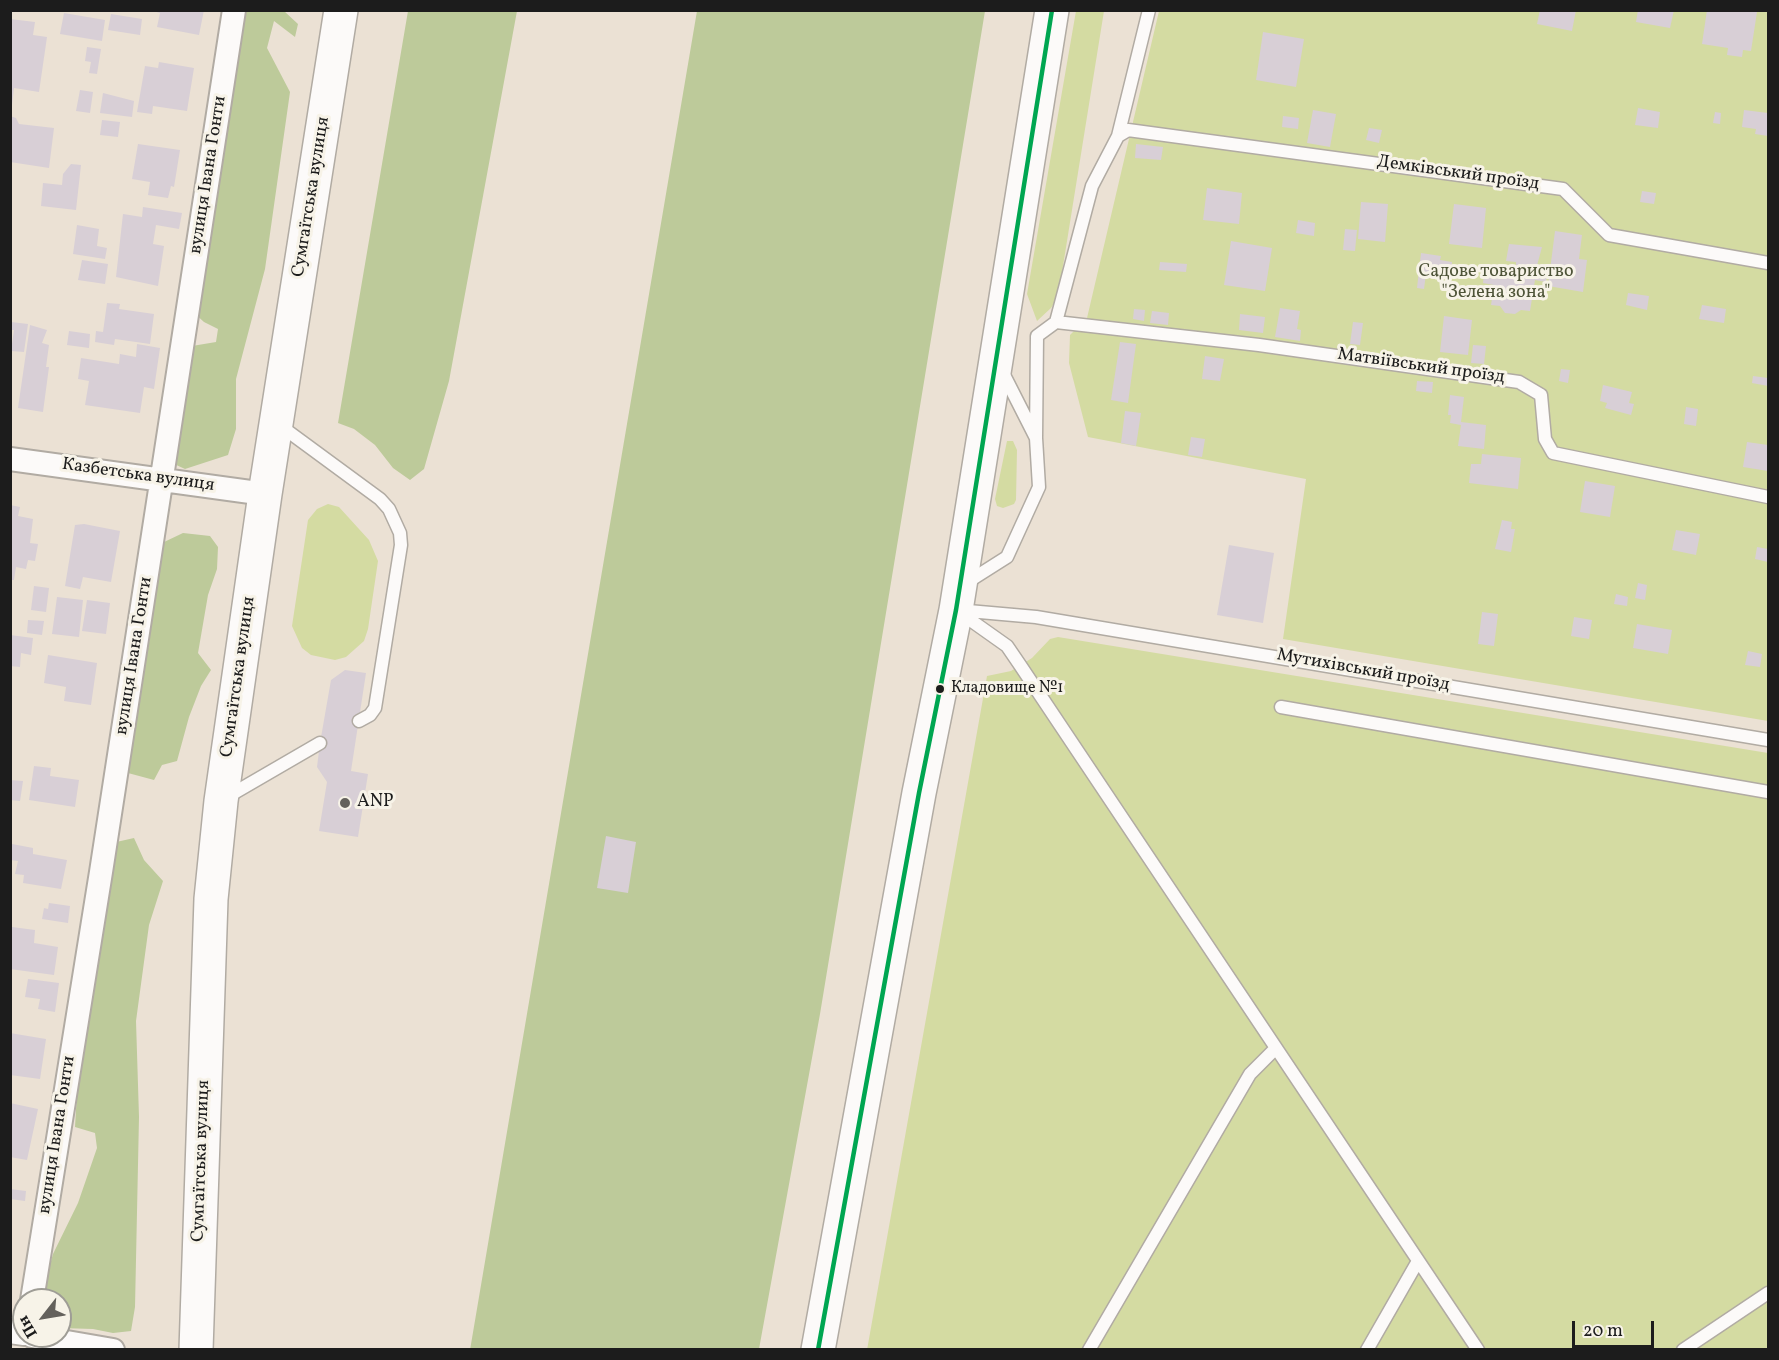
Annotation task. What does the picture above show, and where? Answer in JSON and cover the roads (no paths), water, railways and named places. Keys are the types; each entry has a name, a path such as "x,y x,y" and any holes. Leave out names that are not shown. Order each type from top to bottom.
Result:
{"main road":[{"name":"Сумгаїтська вулиця","path":"196,1350 211,899 221,801 265,494 341,10"},
{"path":"818,1350 919,793 958,598 1052,10"}],"street":[{"name":"вулиця Івана Гонти","path":"34,1288 101,872 234,10"},
{"name":"Казбетська вулиця","path":"10,459 265,494"},
{"path":"72,1343 113,1350"}],"lane":[{"path":"1149,10 1123,133 1092,186 1056,322 1037,336 1036,438 1039,487 1007,557 958,598 1007,646 1478,1350"},
{"name":"Демківський проїзд","path":"1123,133 1563,189 1609,235 1768,263"},
{"name":"Матвіївський проїзд","path":"1056,322 1259,345 1519,382 1541,395 1545,439 1553,453 1768,497"},
{"path":"995,359 1036,438"},
{"path":"276,423 380,499 389,509 400,532 401,545 375,708 370,715 358,721"},
{"name":"Мутихівський проїзд","path":"958,598 1036,617 1768,740"},
{"path":"1281,707 1768,792"},
{"path":"221,801 320,743"},
{"path":"1089,1350 1250,1074 1276,1048"},
{"path":"1367,1350 1418,1261"},
{"path":"1683,1350 1768,1293"}],"place":[{"name":"Кладовище №1","path":"940,689"},
{"name":"ANP","path":"345,803"}],"park label":[{"name":"Садове товариство \"Зелена зона\"","path":"1496,283"}]}
